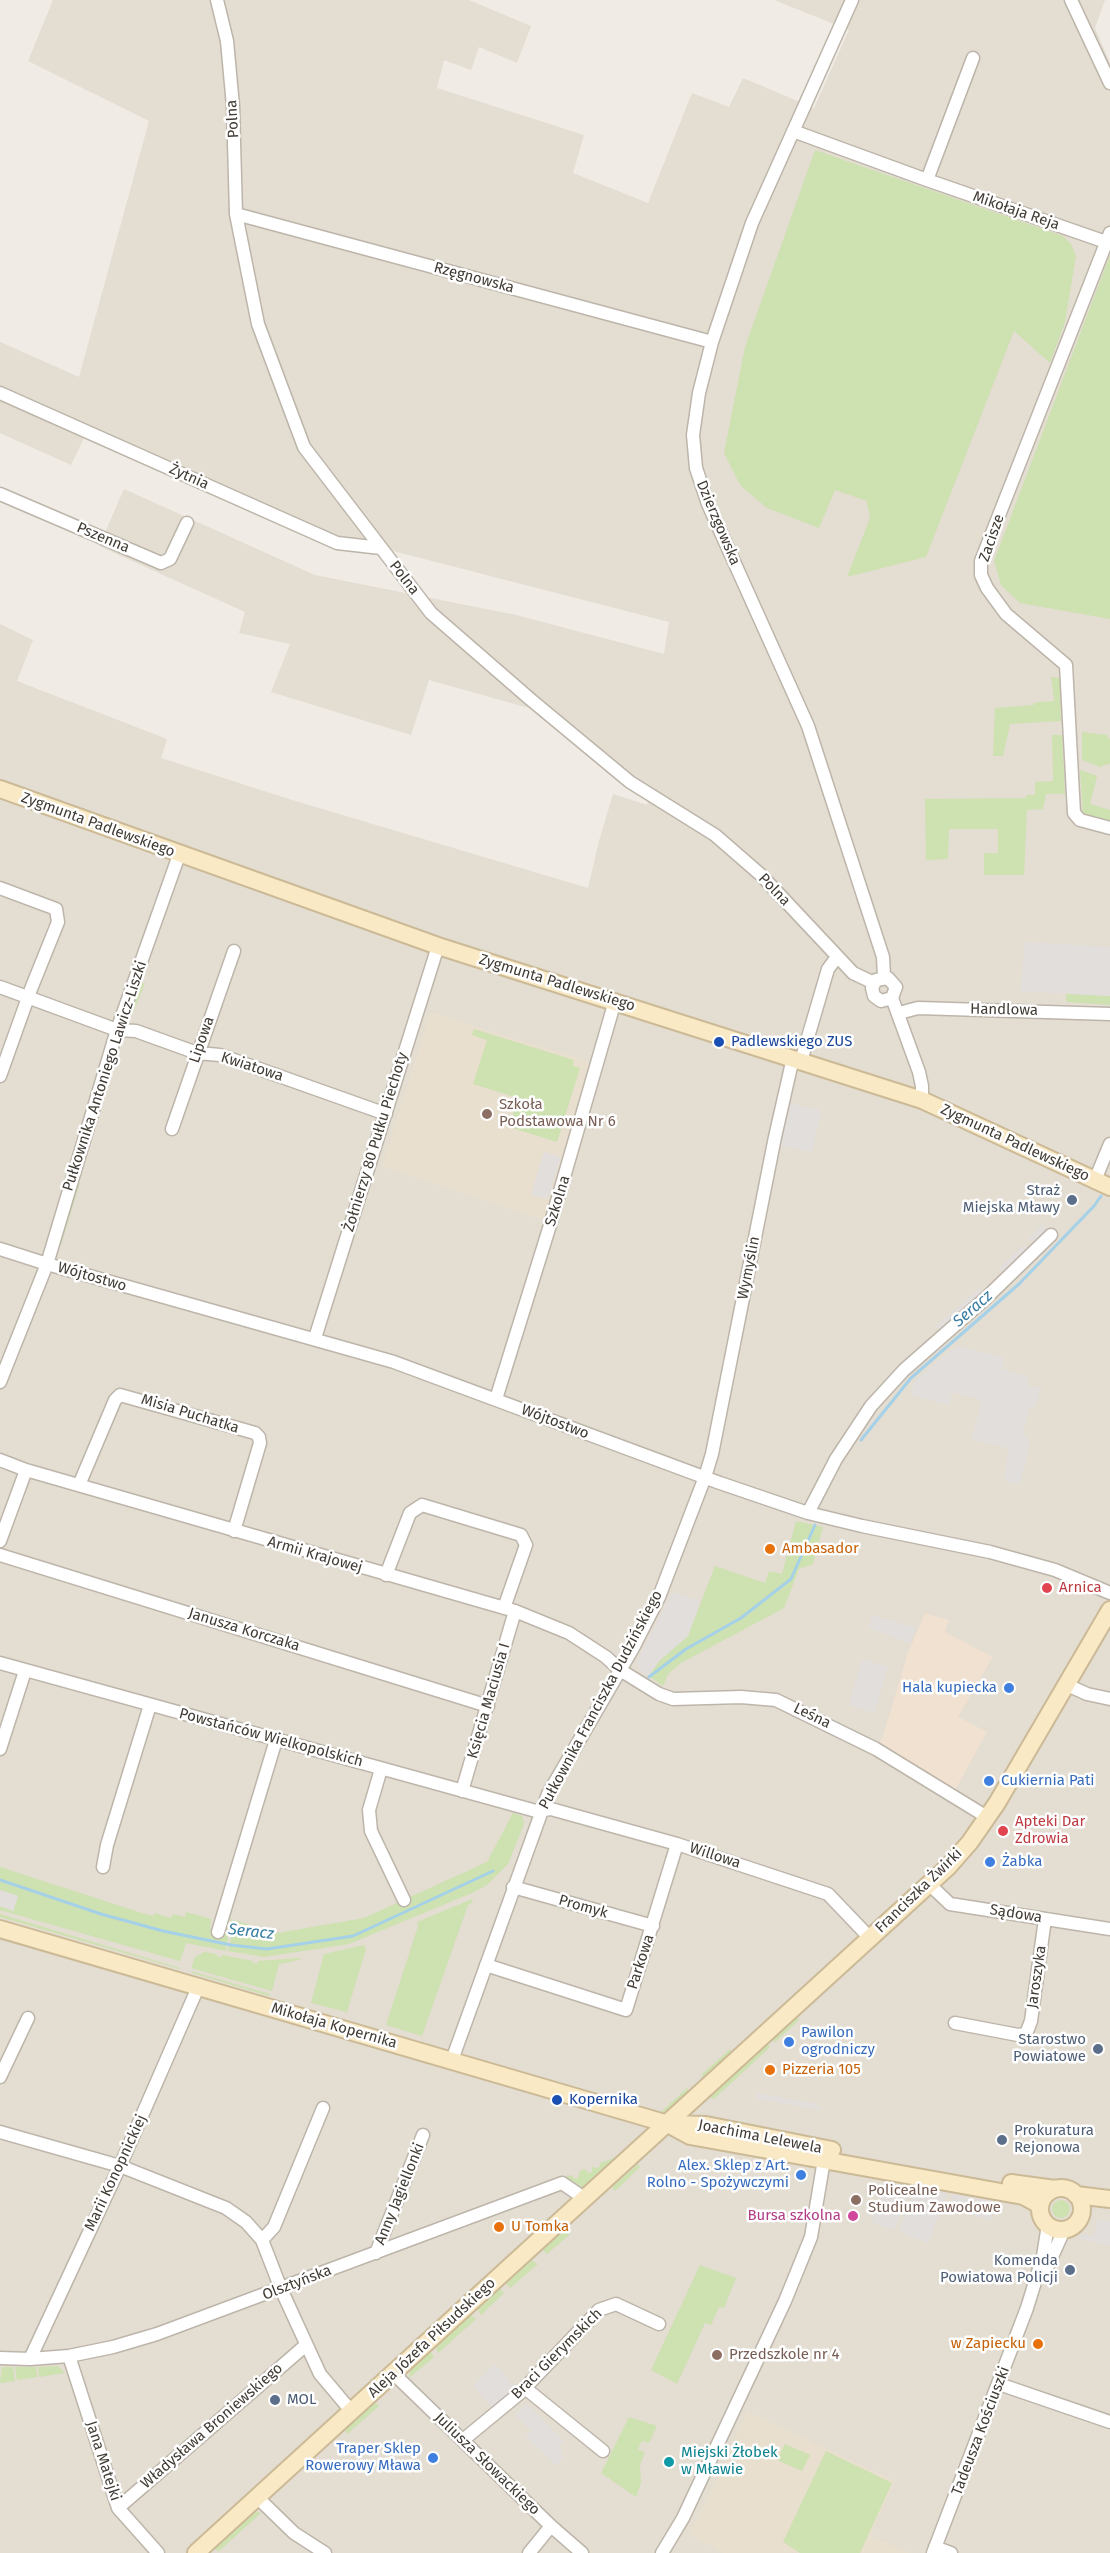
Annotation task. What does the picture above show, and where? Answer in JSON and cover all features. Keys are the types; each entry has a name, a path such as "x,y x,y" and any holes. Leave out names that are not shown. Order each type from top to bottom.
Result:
{"street":[{"name":"Polna","path":"217,0 226,41 233,106 236,214 258,324 304,447 431,613 630,782 716,835 761,875 853,973 879,980"},
{"name":"Dzierzgowska","path":"852,0 752,223 712,342 699,393 693,435 696,468 708,504 808,726 883,957 879,980 892,980 896,987 892,998 919,1072 922,1100"},
{"path":"1071,0 1110,83"},
{"path":"927,180 973,58"},
{"name":"Mikołaja Reja","path":"793,131 927,180 1108,237"},
{"name":"Rzęgnowska","path":"236,214 712,342"},
{"name":"Zacisze","path":"1108,237 981,561 981,575 987,588 1006,614 1066,665 1074,813 1080,820 1110,828"},
{"name":"Żytnia","path":"0,393 337,543 381,548"},
{"name":"Pszenna","path":"0,494 161,563 170,559 187,523"},
{"name":"Zygmunta Padlewskiego","path":"0,789 438,946 922,1100 1102,1183"},
{"name":"Pułkownika Antoniego Lawicz-Liszki","path":"0,1382 47,1264 117,1030 179,855"},
{"path":"0,888 56,909 58,921 27,998 0,1076"},
{"name":"Żołnierzy 80 Pułku Piechoty","path":"315,1338 438,946"},
{"name":"Lipowa","path":"172,1129 234,951"},
{"name":"Wymyślin","path":"705,1477 715,1444 774,1137 797,1059 828,969 837,957"},
{"path":"879,980 872,992 877,999 885,1001 892,998"},
{"name":"Kwiatowa","path":"0,987 117,1030 136,1031 197,1053 220,1055 386,1114"},
{"name":"Szkolna","path":"496,1399 554,1214 615,1001"},
{"name":"Handlowa","path":"899,1013 918,1008 1110,1014"},
{"path":"1102,1183 1110,1144"},
{"path":"808,1513 836,1459 871,1406 904,1370 986,1298 1051,1235"},
{"name":"Wójtostwo","path":"0,1249 394,1362 808,1513 990,1552 1055,1570 1110,1593"},
{"name":"Misia Puchatka","path":"79,1485 115,1400 120,1395 255,1433 260,1443 234,1531"},
{"name":"Armii Krajowej","path":"0,1460 26,1470 234,1531 510,1609 569,1633 606,1657 620,1670"},
{"path":"0,1541 26,1470"},
{"name":"Pułkownika Franciszka Dudzińskiego","path":"452,2060 548,1794 620,1670 659,1597 705,1477"},
{"name":"Księcia Maciusia I","path":"386,1575 410,1513 422,1505 521,1535 526,1545 488,1706 462,1791"},
{"name":"Janusza Korczaka","path":"0,1555 488,1706"},
{"name":"Franciszka Żwirki","path":"668,2124 929,1884 970,1842 1067,1685 1110,1610"},
{"name":"Powstańców Wielkopolskich","path":"0,1663 536,1811 542,1809"},
{"name":"Leśna","path":"620,1670 659,1694 673,1698 741,1697 776,1700 876,1749 987,1817"},
{"path":"0,1749 25,1671"},
{"path":"1067,1685 1086,1694 1110,1699"},
{"path":"103,1867 107,1845 150,1705"},
{"path":"218,1932 276,1740"},
{"path":"381,1769 369,1810 371,1831 404,1900"},
{"name":"Willowa","path":"542,1809 552,1809 677,1844 828,1894 870,1938"},
{"name":"Parkowa","path":"486,1965 626,2010 677,1844"},
{"name":"Sądowa","path":"929,1884 950,1904 1110,1929"},
{"name":"Promyk","path":"513,1887 653,1926"},
{"name":"Jaroszyka","path":"955,2023 1018,2035 1026,2034 1031,2021 1045,1919"},
{"name":"Mikołaja Kopernika","path":"0,1929 199,1985 273,2009 668,2124"},
{"name":"Marii Konopnickiej","path":"30,2359 120,2166 199,1985"},
{"path":"0,2077 28,2018"},
{"path":"262,2240 274,2227 323,2108"},
{"name":"Joachima Lelewela","path":"668,2124 690,2136 1055,2189"},
{"name":"Aleja Józefa Piłsudskiego","path":"196,2553 668,2124"},
{"path":"0,2132 120,2166 226,2208 246,2222 262,2240 281,2289 320,2374 352,2412"},
{"name":"Anny Jagiellonki","path":"376,2253 423,2135"},
{"path":"662,2553 683,2518 785,2301 811,2237 825,2154"},
{"name":"Joachima Lelewela","path":"825,2154 1028,2197 1038,2204 1040,2210"},
{"name":"Olsztyńska","path":"0,2358 30,2359 69,2356 113,2347 157,2334 562,2183 584,2198"},
{"path":"1080,2218 1081,2203 1068,2189 1055,2189 1044,2197 1040,2210 1056,2228 1073,2227 1088,2211 1110,2209"},
{"path":"1076,2195 1110,2199"},
{"name":"Tadeusza Kościuszki","path":"934,2550 1028,2308 1043,2256 1056,2228"},
{"name":"Braci Gierymskich","path":"464,2440 525,2388 605,2306 616,2304 659,2324"},
{"name":"Władysława Broniewskiego","path":"118,2508 306,2345"},
{"name":"Jana Matejki","path":"69,2356 118,2508 158,2553"},
{"name":"Juliusza Słowackiego","path":"394,2374 551,2526 582,2553"},
{"path":"999,2384 1110,2422"},
{"path":"525,2388 603,2451"},
{"path":"258,2498 294,2533 325,2553"},
{"path":"529,2553 551,2526"},
{"path":"934,2550 951,2553"}],"shaded area":[{"path":"53,0 469,0 531,26 517,63 479,47 471,70 444,60 437,88 584,135 573,173 648,203 692,93 729,107 743,78 814,108 849,30 774,0 1105,0 1095,28 1110,63 1110,2553 0,2553 0,624 33,640 17,681 167,739 161,758 292,800 588,888 613,794 647,805 648,801 620,783 529,708 429,680 411,735 271,692 290,644 239,633 245,612 99,546 124,489 315,575 516,615 664,654 669,622 331,535 89,428 71,465 0,433 0,342 79,377 149,121 28,61"},
{"path":"1025,942 1110,947 1110,996 1021,991"},
{"name":"Szkoła Podstawowa Nr 6","path":"430,1012 590,1062 544,1220 382,1166"},
{"path":"789,1103 821,1111 812,1152 781,1145"},
{"path":"544,1152 561,1157 548,1199 531,1195"},
{"path":"1042,1225 1047,1230 1033,1243 1028,1238"},
{"path":"1024,1245 1030,1251 1005,1275 999,1269"},
{"path":"980,1288 985,1294 941,1331 936,1326"},
{"path":"957,1346 1004,1358 1001,1369 1026,1376 1029,1388 1042,1386 1034,1409 1029,1408 1023,1431 1030,1443 1020,1484 1005,1481 1008,1448 972,1440 982,1400 952,1392 949,1405 911,1395 915,1380"},
{"path":"672,1592 700,1601 688,1636 659,1661 649,1676 641,1672 637,1662"},
{"path":"925,1613 949,1620 945,1632 993,1657 958,1717 987,1732 952,1796 876,1749 883,1736 907,1655"},
{"path":"872,1615 916,1628 910,1643 869,1628"},
{"path":"862,1659 888,1667 874,1713 849,1705"},
{"path":"0,1890 18,1896 13,1911 0,1906"},
{"path":"756,2093 817,2104 821,2110 758,2099"},
{"path":"904,2187 912,2188 894,2230 872,2222 883,2194 898,2195"},
{"path":"916,2187 947,2194 928,2243 899,2231"},
{"path":"953,2194 994,2202 990,2220 950,2208"},
{"path":"1098,2220 1110,2222 1110,2246 1078,2238 1082,2234 1093,2236"},
{"path":"495,2364 520,2393 497,2413 473,2385"},
{"path":"526,2404 564,2441 560,2446 563,2458 557,2466 525,2436 531,2430 515,2415"},
{"path":"747,2411 895,2481 871,2536 910,2553 722,2553 689,2534 719,2475"}],"green space":[{"path":"815,150 1063,236 1071,244 1076,256 1065,322 1050,363 1014,331 926,557 847,577 870,518 867,501 835,490 819,528 767,508 740,485 724,453 745,347"},
{"path":"1110,255 1110,619 1020,603 1001,585 994,561"},
{"path":"1051,677 1060,678 1061,721 1010,724 1003,756 993,756 995,708 1054,701"},
{"path":"1082,732 1107,735 1110,740 1110,764 1101,767 1082,760"},
{"path":"1052,735 1062,735 1065,794 1046,794 1043,809 1027,810 1024,875 984,875 984,853 998,853 998,829 949,829 948,859 926,860 925,799 1026,798 1026,795 1035,795 1035,782 1053,781"},
{"path":"1080,770 1097,776 1090,804 1110,810 1110,821 1083,814"},
{"path":"140,983 145,983 132,1015 129,1014"},
{"path":"1068,986 1068,994 1110,996 1110,1005 1067,1002"},
{"path":"474,1029 574,1060 573,1066 580,1068 557,1142 509,1127 518,1098 473,1084 487,1040 472,1035"},
{"path":"76,1183 80,1183 61,1245 58,1246"},
{"path":"796,1521 823,1527 813,1564 799,1569 784,1608 681,1663 668,1674 663,1686 649,1676 659,1661 688,1636 715,1566 765,1583 769,1571 782,1574"},
{"path":"513,1813 522,1816 524,1824 508,1864 487,1885 472,1893 349,1944 264,1957 228,1951 231,1938 230,1919 278,1933 364,1918 487,1862"},
{"path":"0,1867 153,1916 155,1913 171,1918 173,1914 185,1917 186,1912 211,1919 210,1929 225,1933 227,1926 226,1951 186,1943 180,1961 0,1910 0,1906 13,1911 18,1896 0,1890"},
{"path":"472,1899 473,1902 468,1905 422,2036 386,2025 418,1926 417,1922"},
{"path":"0,1914 180,1968 0,1917"},
{"path":"364,1945 366,1949 347,2012 311,2003 324,1954"},
{"path":"204,1952 217,1954 217,1957 222,1955 253,1961 252,1963 257,1964 258,1961 300,1958 300,1960 279,1964 272,1991 191,1968 195,1957"},
{"path":"191,1971 270,1994 269,1996"},
{"path":"795,2016 799,2020 775,2042 772,2039"},
{"path":"767,2044 770,2047 714,2099 709,2096"},
{"path":"730,2049 732,2053 705,2077 701,2075"},
{"path":"687,2088 690,2091 669,2111 660,2113"},
{"path":"620,2156 584,2189 565,2180 564,2177 571,2175 575,2179 578,2178 580,2171 584,2169 589,2173 592,2172 592,2167 599,2168 600,2163"},
{"path":"638,2164 640,2167 615,2191 612,2187"},
{"path":"1061,2200 1067,2203 1070,2209 1067,2215 1061,2218 1055,2215 1052,2209 1055,2203"},
{"path":"565,2229 570,2232 569,2235 547,2254 544,2248"},
{"path":"531,2260 538,2264 510,2288 505,2282"},
{"path":"700,2265 736,2278 724,2308 719,2307 711,2325 705,2323 677,2384 651,2370"},
{"path":"499,2288 504,2293 481,2315 477,2308"},
{"path":"470,2314 476,2319 438,2353 436,2345"},
{"path":"430,2351 434,2357 409,2378 410,2369"},
{"path":"58,2366 65,2373 39,2377 38,2367"},
{"path":"2,2367 13,2367 15,2381 0,2383"},
{"path":"15,2367 36,2367 37,2377 17,2380"},
{"path":"374,2401 379,2406 347,2434 344,2429"},
{"path":"629,2417 657,2426 649,2443 642,2441 638,2449 645,2453 640,2464 641,2483 636,2497 601,2473"},
{"path":"785,2444 810,2455 802,2471 777,2460"},
{"path":"826,2451 892,2483 860,2553 800,2553 783,2542"},
{"path":"252,2513 261,2513 218,2552 214,2546"}],"waterway":[{"name":"Seracz","path":"861,1440 911,1378 1019,1284 1101,1196"},
{"name":"Seracz","path":"649,1677 686,1649 741,1618 791,1579 815,1525"},
{"name":"Seracz","path":"0,1880 101,1914 163,1931 231,1945 267,1949 353,1936 493,1871"}],"place":[{"name":"Padlewskiego ZUS","path":"719,1042"},
{"name":"Szkoła Podstawowa Nr 6","path":"487,1114"},
{"name":"Straż Miejska Mławy","path":"1072,1200"},
{"name":"Ambasador","path":"770,1549"},
{"name":"Arnica","path":"1047,1588"},
{"name":"Hala kupiecka","path":"1009,1688"},
{"name":"Cukiernia Pati","path":"989,1781"},
{"name":"Apteki Dar Zdrowia","path":"1003,1831"},
{"name":"Żabka","path":"990,1862"},
{"name":"Pawilon ogrodniczy","path":"789,2042"},
{"name":"Starostwo Powiatowe","path":"1098,2049"},
{"name":"Pizzeria 105","path":"770,2070"},
{"name":"Kopernika","path":"557,2100"},
{"name":"Prokuratura Rejonowa","path":"1002,2140"},
{"name":"Alex. Sklep z Art. Rolno - Spożywczymi","path":"801,2175"},
{"name":"Policealne Studium Zawodowe","path":"856,2200"},
{"name":"Bursa szkolna","path":"853,2216"},
{"name":"U Tomka","path":"499,2227"},
{"name":"Komenda Powiatowa Policji","path":"1070,2270"},
{"name":"w Zapiecku","path":"1038,2344"},
{"name":"Przedszkole nr 4","path":"717,2355"},
{"name":"MOL","path":"275,2400"},
{"name":"Traper Sklep Rowerowy Mława","path":"433,2458"},
{"name":"Miejski Żłobek w Mławie","path":"669,2462"}]}
